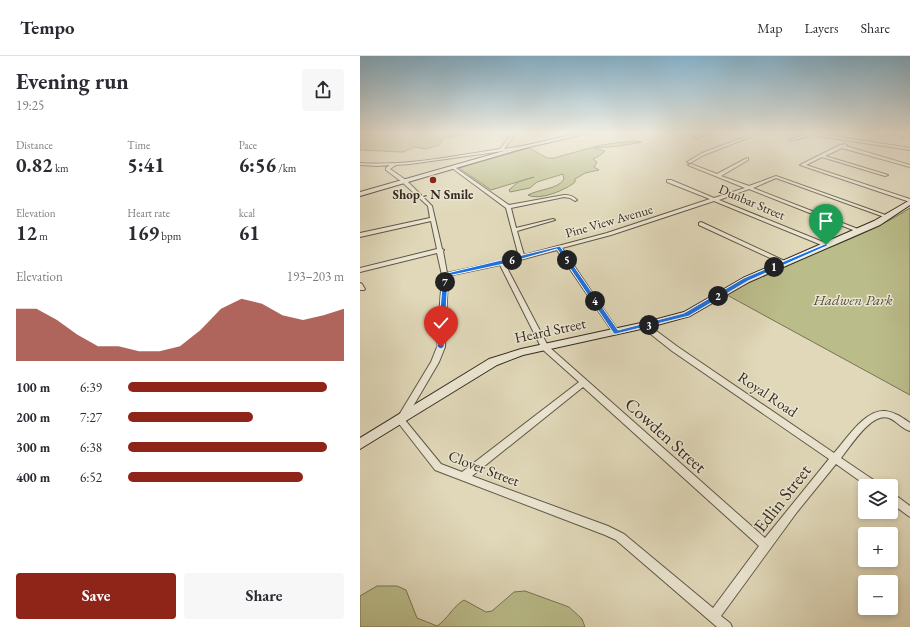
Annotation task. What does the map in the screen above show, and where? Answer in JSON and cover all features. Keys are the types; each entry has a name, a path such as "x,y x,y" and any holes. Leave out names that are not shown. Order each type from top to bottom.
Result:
{"street":[{"path":"361,164 395,164 433,160"},
{"path":"360,194 473,160"},
{"path":"695,160 689,164 860,231"},
{"path":"717,176 746,160"},
{"path":"814,160 802,165 910,202"},
{"path":"834,160 886,175"},
{"path":"888,160 910,166"},
{"path":"361,164 387,169 404,181 428,203 441,250 445,275 441,347 435,362 400,420"},
{"path":"387,169 395,164"},
{"path":"453,167 508,207 522,257"},
{"name":"Pine View Avenue","path":"445,275 502,263 609,234 749,188 776,177 889,217"},
{"name":"Dunbar Street","path":"669,181 826,245"},
{"path":"508,207 564,196 571,197 575,200"},
{"name":"Heard Street","path":"360,444 485,366 511,355 645,326 687,314 746,280 889,217 910,202"},
{"path":"360,235 433,219"},
{"path":"515,230 553,220"},
{"path":"701,224 785,263"},
{"path":"558,247 616,332"},
{"path":"360,270 441,250"},
{"name":"Cowden Street","path":"502,263 546,347 583,383 766,546"},
{"name":"Royal Road","path":"645,326 675,349 864,479"},
{"path":"463,477 583,383"},
{"name":"Edlin Street","path":"714,616 834,459 868,421 875,416 887,415 900,420 910,428"},
{"name":"Clover Street","path":"400,420 438,467 608,531 620,537 726,627"},
{"path":"898,503 910,512"}],"green space":[{"path":"488,160 594,160 597,162 594,167 599,170 585,173 575,179 575,182 571,185 552,194 539,197 528,195 558,185 564,179 563,174 537,182 530,188 510,192 509,190 518,182 534,177 491,190 459,168"},
{"name":"Hadwen Park","path":"910,208 910,395 727,295 772,271 865,232"},
{"path":"377,586 397,586 406,590 417,618 437,626 456,606 464,600 486,612 492,611 514,592 525,591 569,607 582,619 585,627 360,627 360,596"}],"place":[{"name":"Shop - N Smile","path":"433,180"}],"route":[{"path":"441,347 445,297 445,275 502,263 558,247 616,332 687,314 704,306 724,292 746,280 826,245"}]}
